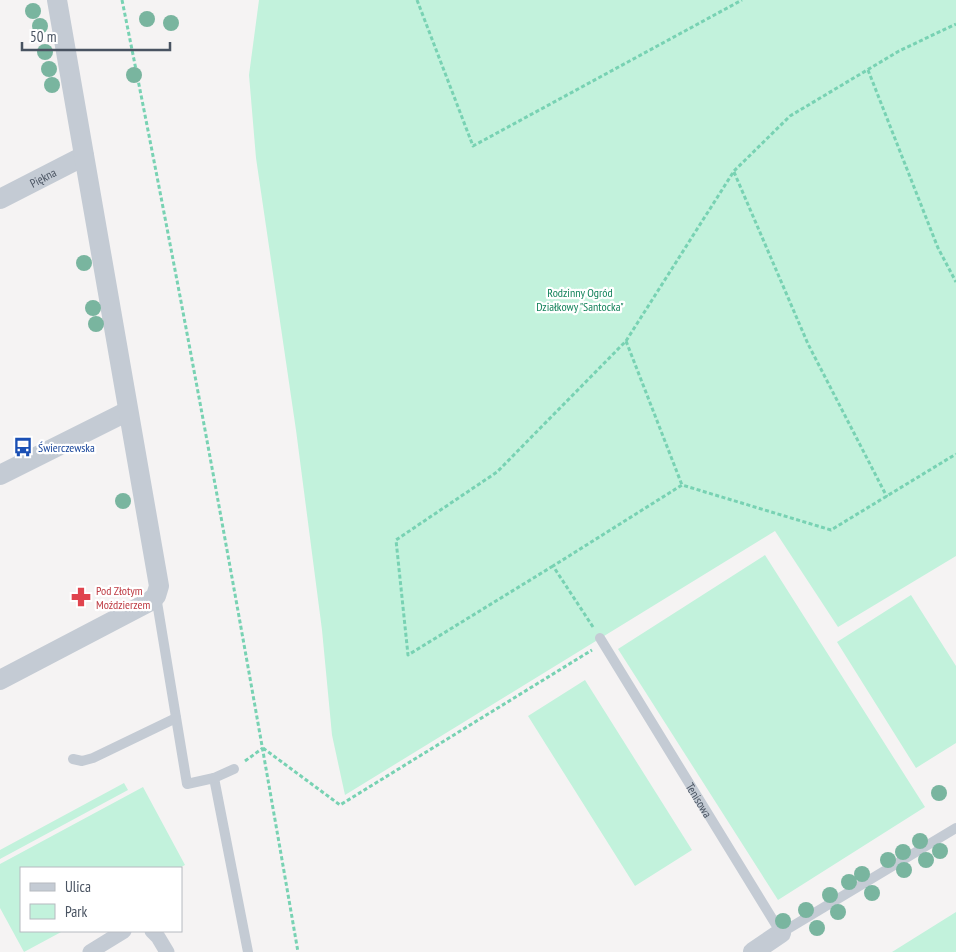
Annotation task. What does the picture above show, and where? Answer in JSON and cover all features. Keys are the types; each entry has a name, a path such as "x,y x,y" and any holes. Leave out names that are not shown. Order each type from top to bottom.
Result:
{"street":[{"path":"0,680 149,602 156,596 159,581 57,0"},
{"name":"Piękna","path":"0,198 84,156"},
{"path":"0,475 128,411"},
{"path":"90,952 122,932"},
{"path":"153,932 167,952"},
{"path":"753,952 781,933"}],"lane":[{"path":"156,596 188,784 214,778 234,769"},
{"name":"Tenisowa","path":"601,640 781,933"},
{"path":"73,759 82,761 93,758 176,718"},
{"path":"214,778 248,952"},
{"path":"781,933 956,828"}],"path":[{"path":"122,0 184,314 298,952"},
{"path":"417,0 473,146 742,0"},
{"path":"956,24 899,51 790,116 734,171 626,341 497,472 396,540 408,656 682,485 832,530 956,454"},
{"path":"868,70 938,248 956,282"},
{"path":"734,171 808,344 887,497"},
{"path":"626,341 682,485"},
{"path":"263,748 340,805 601,640 553,566"},
{"path":"234,769 263,748"}],"green space":[{"name":"Rodzinny Ogród Działkowy \"Santocka\"","path":"259,0 956,0 956,556 838,627 775,531 345,795 332,735 322,630 296,430 256,158 249,75"},
{"path":"765,555 925,807 778,900 618,649"},
{"path":"911,595 956,666 956,743 916,768 837,642"},
{"path":"585,680 692,850 635,886 528,716"},
{"path":"124,783 128,790 0,859 0,850"},
{"path":"143,787 185,865 181,867 20,867 20,932 61,932 24,952 0,908 0,864"},
{"path":"956,912 956,952 892,952"}],"place":[{"name":"Świerczewska","path":"23,447"},
{"name":"Pod Złotym Moździerzem","path":"81,597"}]}
